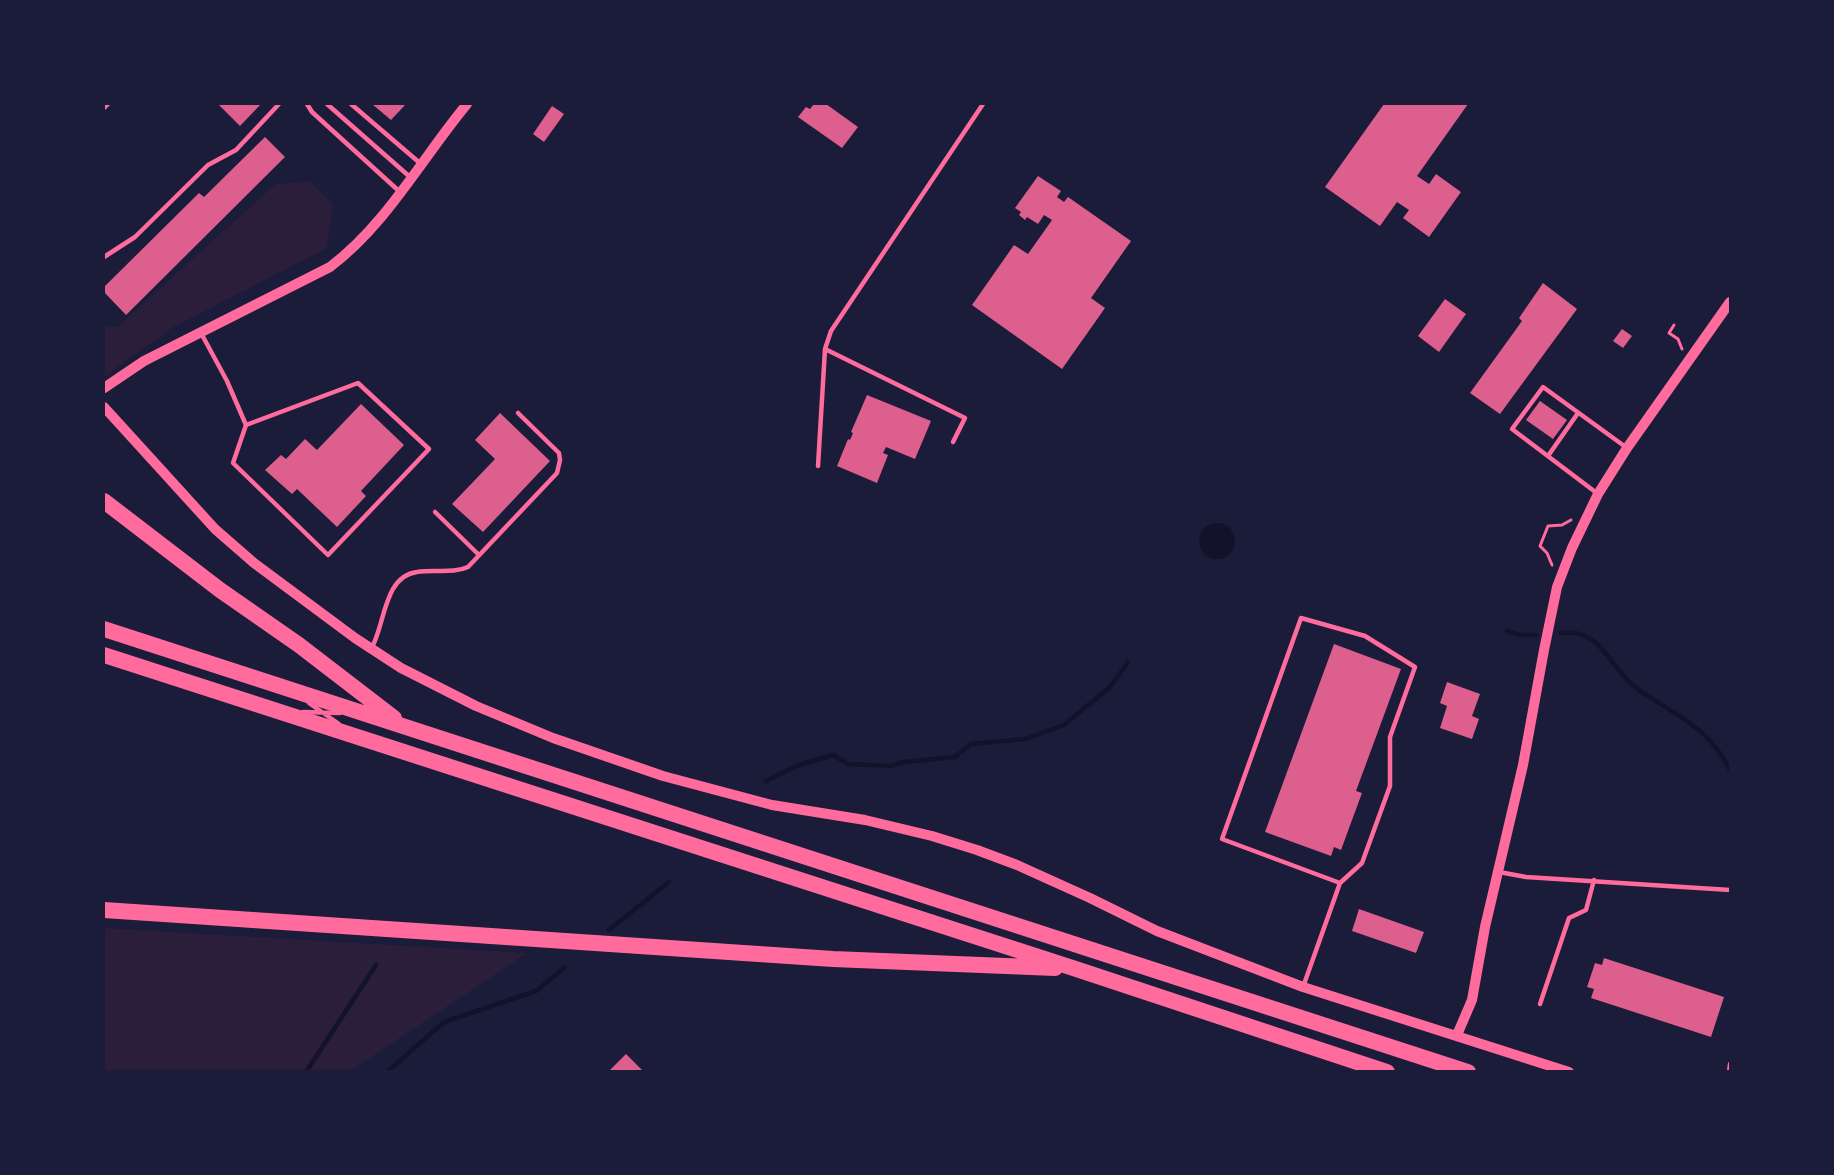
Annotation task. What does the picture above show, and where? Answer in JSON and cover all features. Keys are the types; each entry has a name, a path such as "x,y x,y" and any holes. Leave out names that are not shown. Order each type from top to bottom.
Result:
{"highway":[{"path":"104,501 402,724"},
{"path":"104,629 1468,1071"},
{"path":"104,655 1387,1071"},
{"path":"104,910 832,959 1076,969"}],"street":[{"path":"104,388 144,361 330,267 378,222 467,104"},
{"path":"1457,1035 1472,1000 1485,927 1523,765 1557,587 1572,548 1598,494 1627,448 1731,302"},
{"path":"104,407 215,529 291,592 401,668 476,706 564,742 663,776 735,796 795,809 865,820 932,836 977,850 1017,865 1157,931 1303,987 1569,1071"}],"lane":[{"path":"104,108 108,104"},
{"path":"104,257 135,237 208,165 236,150 279,104"},
{"path":"307,104 312,112 400,192"},
{"path":"327,104 410,178"},
{"path":"351,104 421,164"},
{"path":"818,466 825,349 831,332 983,104"},
{"path":"201,333 227,381 246,425 233,463 328,555 429,449 358,383 246,425"},
{"path":"825,349 965,418 953,442"},
{"path":"1598,494 1512,429 1543,387 1627,448"},
{"path":"371,649 378,636 391,594 399,580 410,573 464,569 553,478 560,460 558,453 518,413"},
{"path":"1548,456 1578,413"},
{"path":"435,512 479,555"},
{"path":"1303,987 1340,883 1362,863 1390,786 1390,737 1416,667 1365,636 1301,618 1222,839 1340,883"},
{"path":"286,687 358,737"},
{"path":"278,712 366,713"},
{"path":"1498,872 1526,877 1731,890"},
{"path":"1540,1004 1569,918 1586,910 1594,880"},
{"path":"1729,1071 1731,1064"}],"path":[{"path":"1540,546 1548,526"}],"shaded area":[{"path":"310,181 333,204 327,248 172,328 104,377 104,326 117,327 276,184"},
{"path":"1217,523 1230,528 1235,541 1230,554 1217,559 1204,554 1199,541 1204,528"},
{"path":"104,928 527,953 350,1071 104,1071"}],"building":[{"path":"261,104 240,126 219,105"},
{"path":"372,104 406,104 391,120"},
{"path":"814,104 826,104 858,127 842,148 798,117 806,107 810,109"},
{"path":"1384,104 1468,104 1417,176 1429,184 1436,174 1461,192 1429,237 1403,218 1409,210 1397,202 1380,226 1325,187"},
{"path":"552,106 564,114 544,142 533,134"},
{"path":"265,137 285,157 126,315 104,292 104,287 199,193 204,197"},
{"path":"1038,176 1061,191 1057,197 1064,202 1068,197 1131,241 1091,298 1105,308 1062,369 972,305 1014,245 1028,254 1052,220 1044,215 1038,224 1027,217 1025,220 1019,215 1021,212 1015,208"},
{"path":"1543,283 1577,309 1500,414 1470,393 1522,321 1519,318"},
{"path":"1445,299 1466,314 1439,352 1418,336"},
{"path":"1622,329 1632,336 1623,348 1613,341"},
{"path":"867,395 931,421 915,459 886,447 883,453 888,455 877,483 837,466 848,439 850,440 853,433 851,432"},
{"path":"1540,401 1567,420 1553,439 1526,420"},
{"path":"361,404 404,445 361,491 366,496 337,527 297,489 292,494 265,470 281,455 286,459 305,439 317,450"},
{"path":"500,413 550,461 483,532 452,504 495,459 475,440"},
{"path":"1334,644 1401,669 1356,791 1362,793 1341,850 1334,847 1331,856 1265,832"},
{"path":"1447,682 1480,694 1472,716 1479,719 1472,739 1440,728 1447,706 1440,703"},
{"path":"1359,909 1424,932 1416,953 1352,931"},
{"path":"1604,958 1724,997 1711,1037 1591,998 1594,989 1587,987 1595,963 1602,965"},
{"path":"626,1054 644,1072 608,1072"}],"waterway":[{"path":"1507,631 1521,635 1536,635"},
{"path":"1561,633 1575,633 1596,643 1635,687 1700,731 1721,754 1730,770"},
{"path":"766,781 799,765 833,755 848,764 890,766 904,762 955,757 971,744 1025,739 1064,725 1110,687 1128,662"},
{"path":"609,930 669,882"},
{"path":"306,1072 376,965"},
{"path":"387,1072 444,1022 536,991 564,968"}]}
